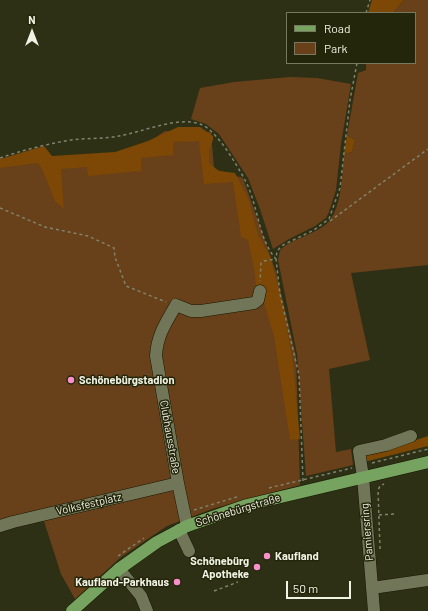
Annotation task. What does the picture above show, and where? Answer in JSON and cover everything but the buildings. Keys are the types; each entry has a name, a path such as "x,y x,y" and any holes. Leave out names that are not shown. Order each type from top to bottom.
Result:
{"main road":[{"name":"Schönebürgstraße","path":"72,611 119,570 157,542 183,528 247,505 304,490 363,477 388,477 428,462"}],"street":[{"path":"176,305 191,311 201,311 254,302 258,300 260,287"},
{"name":"Clubhausstraße","path":"176,305 160,334 156,346 156,356 178,483 183,528 189,551"},
{"name":"Pamiersring","path":"374,611 363,477 359,451 386,446 411,436"},
{"name":"Volksfestplatz","path":"0,526 178,483"},
{"path":"119,570 141,596 147,611"},
{"path":"372,588 428,580"}],"path":[{"path":"366,12 370,0"},
{"path":"304,490 299,375 280,294 276,259 277,251 283,245 314,230 330,219 340,188 350,100 357,64"},
{"path":"0,158 42,145 72,140 115,137 170,124 187,122 201,124 217,136 246,181 257,210 269,251 276,259"},
{"path":"330,221 428,149"},
{"path":"0,208 45,227 88,236 114,248 115,257 126,286 176,305"},
{"path":"260,287 261,264 264,261 276,259"},
{"path":"380,555 379,488 388,477 387,460 428,449"},
{"path":"379,515 394,514"},
{"path":"214,591 238,582"}],"green space":[{"path":"404,0 428,0 428,265 351,273 370,360 329,369 336,452 351,449 353,465 306,476 297,354 278,260 279,253 283,247 289,243 325,225 334,213 341,188 344,154 352,152 355,140 347,135 358,73 366,70 366,64 416,64 416,12 394,12"},
{"path":"290,77 317,78 351,84 341,144 336,190 329,212 326,218 315,226 273,249 248,178 219,134 206,124 191,119 200,88 234,82"},
{"name":"Schönebürgstadion","path":"165,131 211,132 214,169 243,178 276,272 296,356 300,485 212,509 167,526 121,557 75,599 61,574 42,515 0,526 0,161 128,156"}],"shaded area":[{"path":"372,0 404,0 394,12 368,12"},
{"path":"178,127 200,127 213,136 209,150 209,163 219,171 235,173 248,198 258,235 270,256 282,301 293,363 300,439 290,440 274,336 263,299 256,285 248,240 241,237 233,182 204,184 199,141 173,142 173,155 141,158 141,171 88,176 87,167 61,169 64,209 55,201 42,169 38,163 0,168 0,159 44,146 52,156 115,152 148,141"},
{"path":"347,135 355,140 352,152 344,154"},
{"path":"428,436 428,446 364,462 364,457 368,452 401,445"}],"place":[{"name":"Schönebürgstadion","path":"71,380"},
{"name":"Kaufland","path":"267,556"},
{"name":"Schönebürg Apotheke","path":"257,567"},
{"name":"Kaufland-Parkhaus","path":"177,582"}]}
